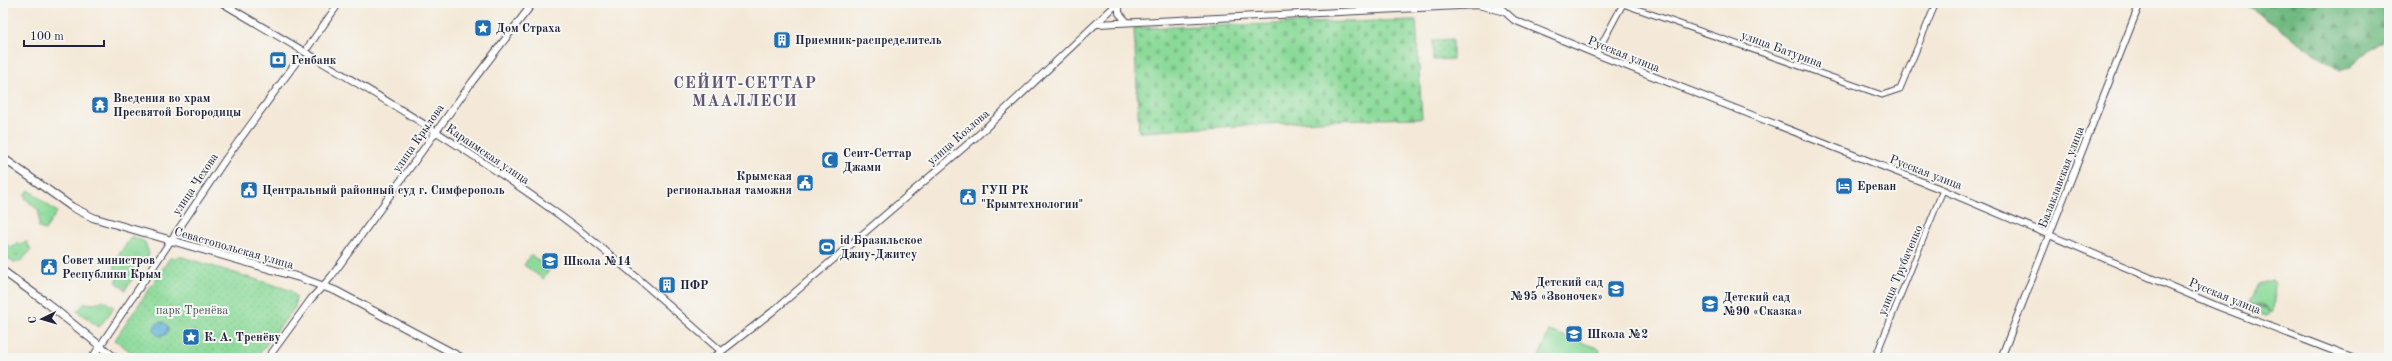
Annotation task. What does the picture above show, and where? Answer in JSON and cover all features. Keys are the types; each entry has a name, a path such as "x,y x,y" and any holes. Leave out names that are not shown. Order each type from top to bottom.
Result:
{"main road":[{"name":"Караимская улица","path":"222,3 436,132 562,217 721,351"},
{"path":"308,47 339,3"},
{"name":"улица Крылова","path":"268,358 331,277 436,132 533,3"},
{"path":"1119,3 1119,13 1126,21"},
{"name":"улица Козлова","path":"713,358 772,312 976,137 1119,3"},
{"name":"Русская улица","path":"1495,3 1501,11 1518,22 1943,190 2217,306 2352,358"},
{"name":"Балаклавская улица","path":"2001,358 2051,235 2058,210 2140,3"},
{"path":"1098,24 1126,21 1481,4 1501,11"},
{"name":"улица Чехова","path":"92,358 227,157 300,58"},
{"name":"Севастопольская улица","path":"3,158 72,207 94,218 301,278 336,291 462,358"},
{"path":"3,271 47,303 100,347 116,358"}],"street":[{"name":"улица Батурина","path":"1596,54 1623,4 1882,95 1900,89 1936,3"},
{"name":"улица Трубаченко","path":"1875,358 1943,190"}],"green space":[{"path":"2243,3 2389,3 2389,35 2348,68 2340,71"},
{"path":"1416,20 1422,118 1333,120 1139,132 1134,28"},
{"path":"1453,39 1453,59 1433,60 1433,40"},
{"path":"29,190 57,212 45,230 39,228 39,211 26,199 25,194"},
{"path":"132,236 145,242 149,254 125,290 117,283 114,261"},
{"path":"27,242 31,250 20,262 14,262 3,255 3,247 9,245 12,248 16,244"},
{"path":"531,255 550,269 543,279 524,265"},
{"name":"парк Тренёва","path":"182,257 290,290 296,297 295,307 256,358 139,358 115,340 170,258"},
{"path":"2272,280 2275,283 2273,312 2271,313 2266,307 2249,303 2258,284"},
{"path":"103,300 114,308 99,327 77,311 85,303 94,304"},
{"path":"2249,305 2266,308 2270,314 2265,316 2252,311"},
{"path":"1549,331 1600,349 1597,358 1539,358"}],"water":[{"path":"161,322 166,324 168,329 166,334 161,336 156,334 154,329 156,324"}],"place":[{"name":"Дом Страха","path":"483,28"},
{"name":"Приемник-распределитель","path":"782,40"},
{"name":"Генбанк","path":"278,60"},
{"name":"Введения во храм Пресвятой Богородицы","path":"100,105"},
{"name":"Сеит-Сеттар Джами","path":"830,160"},
{"name":"Крымская региональная таможня","path":"805,183"},
{"name":"Ереван","path":"1844,186"},
{"name":"Центральный районный суд г. Симферополь","path":"249,190"},
{"name":"ГУП РК \"Крымтехнологии\"","path":"968,197"},
{"name":"id Бразильское Джиу-Джитсу","path":"827,247"},
{"name":"Школа №14","path":"550,261"},
{"name":"Совет министров Республики Крым","path":"49,267"},
{"name":"ПФР","path":"667,285"},
{"name":"Детский сад №95 «Звоночек»","path":"1616,289"},
{"name":"Детский сад №90 «Сказка»","path":"1710,304"},
{"name":"Школа №2","path":"1574,334"},
{"name":"К. А. Тренёву","path":"191,337"}],"district":[{"name":"СЕЙИТ-СЕТТАР МААЛЛЕСИ","path":"745,91"}]}
